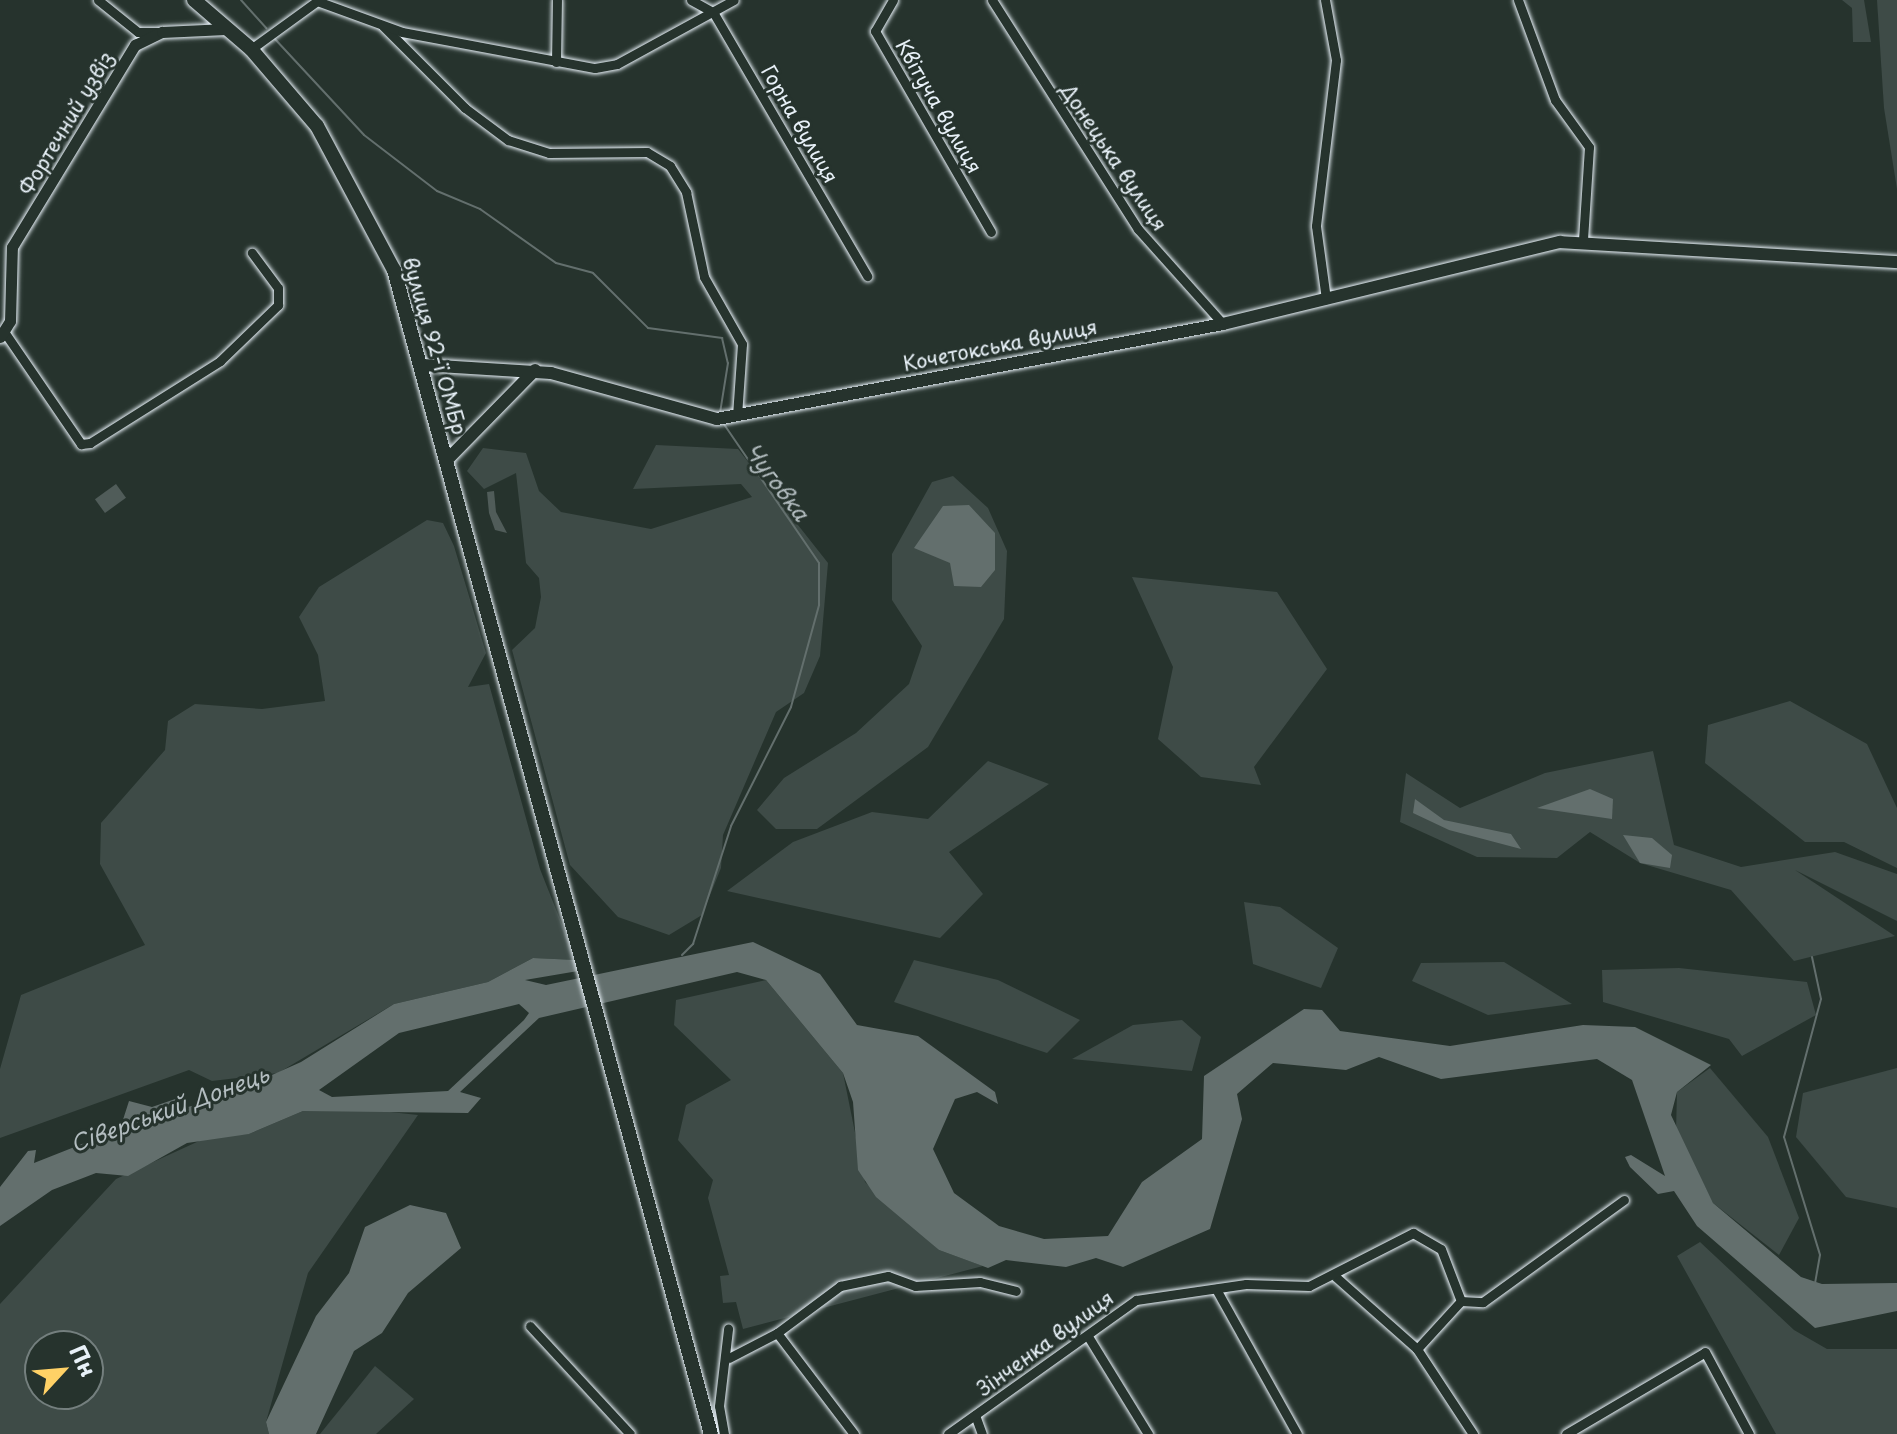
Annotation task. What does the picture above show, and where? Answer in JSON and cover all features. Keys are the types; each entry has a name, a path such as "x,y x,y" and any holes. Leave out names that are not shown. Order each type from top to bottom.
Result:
{"highway":[{"name":"вулиця 92-ї ОМБр","path":"194,0 251,49 353,181 394,270 423,365 490,622 601,1018 711,1434"}],"main road":[{"name":"Кочетокська вулиця","path":"423,365 535,370 726,417 1223,324 1516,250 1583,240 1897,262"},
{"path":"447,460 535,370"}],"street":[{"path":"98,0 138,32 226,29"},
{"path":"556,62 557,0"},
{"path":"691,0 713,12"},
{"path":"251,49 305,2 320,1 383,26 556,62 617,64 734,0"},
{"name":"Квітуча вулиця","path":"893,0 875,31 991,232"},
{"name":"Донецька вулиця","path":"992,0 1138,229 1223,324"},
{"path":"1325,0 1336,60 1316,226 1326,299"},
{"path":"1518,0 1555,100 1589,147 1583,240"},
{"name":"Горна вулиця","path":"713,12 867,276"},
{"path":"383,26 508,140 549,153 647,152 670,166 686,192 704,277 742,344 726,417"},
{"name":"Фортечний узвіз","path":"2,335 12,247 135,45 162,32"},
{"path":"2,335 81,444 90,443 220,361 278,305 278,288 252,253"},
{"path":"1417,1349 1461,1301 1483,1302 1624,1200"},
{"name":"Зінченка вулиця","path":"948,1434 1089,1338 1136,1300 1216,1289 1309,1286 1336,1277 1413,1233 1429,1236 1461,1301"},
{"path":"729,1358 777,1333 840,1286 888,1276 915,1286 980,1282 1016,1291"},
{"path":"1336,1277 1417,1349 1473,1434"},
{"path":"1216,1289 1297,1434"},
{"path":"530,1326 630,1434"},
{"path":"724,1434 719,1406 729,1358 728,1329"},
{"path":"777,1333 854,1434"},
{"path":"1089,1338 1148,1434"},
{"path":"1566,1434 1705,1352 1749,1434"},
{"path":"975,1415 982,1434"}],"shaded area":[{"path":"1842,0 1864,0 1871,42 1853,42 1852,8"},
{"path":"1877,0 1897,0 1897,189 1884,108"},
{"path":"656,445 738,449 828,563 820,656 804,693 776,712 723,835 721,868 702,915 669,935 618,917 570,865 512,650 535,628 541,597 539,578 526,563 516,473 484,489 467,471 483,448 526,453 539,491 561,512 651,529 752,497 741,484 633,489"},
{"path":"953,476 988,508 1007,551 1004,619 928,747 817,829 776,829 757,810 784,778 856,733 909,684 922,646 892,600 892,554 932,482"},
{"path":"969,505 995,533 995,570 981,587 954,586 950,563 914,548 943,506"},
{"path":"427,520 443,523 454,546 486,653 468,687 489,684 540,869 576,960 533,958 488,982 394,1004 278,1073 212,1081 189,1070 0,1138 0,1069 21,995 145,945 100,864 101,823 165,750 168,721 195,704 262,709 325,701 318,655 299,617 319,587"},
{"path":"1132,577 1277,592 1327,669 1254,767 1261,785 1201,777 1158,739 1173,667"},
{"path":"1790,701 1867,744 1897,808 1897,868 1844,842 1805,842 1705,763 1708,725"},
{"path":"1653,751 1674,845 1741,867 1835,852 1897,874 1897,921 1795,870 1895,936 1794,961 1731,890 1640,863 1590,832 1557,858 1477,857 1400,822 1406,773 1460,808 1545,773"},
{"path":"988,761 1049,784 949,852 983,894 940,938 727,891 793,842 872,812 928,819"},
{"path":"1590,789 1613,799 1612,819 1537,808"},
{"path":"1415,799 1444,820 1511,834 1521,849 1449,830 1413,813"},
{"path":"1623,835 1652,838 1672,855 1670,868 1640,863"},
{"path":"1244,902 1280,907 1338,948 1321,988 1253,964"},
{"path":"753,942 820,974 857,1025 918,1036 995,1092 998,1104 977,1092 955,1099 933,1149 954,1193 999,1226 1044,1239 1108,1236 1142,1182 1202,1139 1204,1076 1304,1009 1322,1010 1340,1031 1450,1046 1583,1025 1635,1027 1711,1065 1677,1092 1671,1115 1713,1203 1801,1277 1822,1284 1897,1283 1897,1311 1815,1328 1697,1226 1674,1191 1658,1194 1630,1167 1625,1157 1631,1155 1665,1176 1632,1080 1597,1059 1441,1079 1379,1057 1346,1070 1273,1063 1237,1094 1242,1119 1210,1229 1123,1267 1096,1258 1066,1267 1006,1260 988,1268 939,1250 876,1197 858,1170 853,1102 843,1073 766,980 737,972 539,1018 460,1092 481,1098 468,1113 303,1111 249,1134 187,1143 128,1176 96,1173 52,1190 0,1226 0,1187 28,1151 36,1150 34,1163 120,1129 129,1101 152,1107 181,1097 166,1106 170,1112 220,1098 301,1062 394,1004 488,982 533,958 576,960 578,971 525,980 546,985","holes":["519,1004 529,1013 448,1091 332,1097 319,1090 399,1033"]},
{"path":"914,960 998,980 1080,1020 1047,1053 894,1002"},
{"path":"1504,962 1572,1004 1488,1015 1412,981 1421,963"},
{"path":"1679,968 1807,982 1816,1015 1742,1056 1729,1039 1603,1002 1602,970"},
{"path":"766,980 843,1073 865,1182 939,1250 983,1266 743,1329 736,1302 723,1303 720,1276 729,1275 708,1198 713,1180 678,1140 686,1105 731,1080 674,1025 676,1000"},
{"path":"1182,1020 1201,1037 1192,1071 1072,1059 1133,1025"},
{"path":"1710,1068 1768,1137 1799,1218 1779,1255 1713,1203 1676,1131 1677,1092"},
{"path":"1897,1068 1897,1208 1846,1197 1796,1137 1803,1093"},
{"path":"353,1108 418,1115 308,1273 266,1422 269,1434 0,1434 0,1304 116,1179 210,1136 249,1134 303,1111"},
{"path":"410,1205 446,1213 461,1248 408,1293 382,1333 354,1351 316,1434 269,1434 266,1422 316,1316 349,1273 365,1227"},
{"path":"1700,1242 1794,1330 1827,1349 1897,1349 1897,1434 1776,1434 1677,1256"},
{"path":"375,1366 414,1399 376,1434 320,1434"}],"building":[{"path":"116,484 126,498 105,513 95,499"},
{"path":"494,491 496,512 507,533 495,530 489,513 487,492"}],"waterway":[{"name":"Чуговка","path":"241,0 266,28"},
{"name":"Чуговка","path":"274,38 364,135 437,191 480,209 556,263 593,273 648,328 722,338 728,363 720,413"},
{"name":"Чуговка","path":"682,955 693,944 731,826 791,707 819,605 819,563 723,423"},
{"path":"1812,957 1821,999 1784,1137 1820,1255 1815,1283"}],"water label":[{"name":"Сіверський Донець","path":"169,1108"}]}
